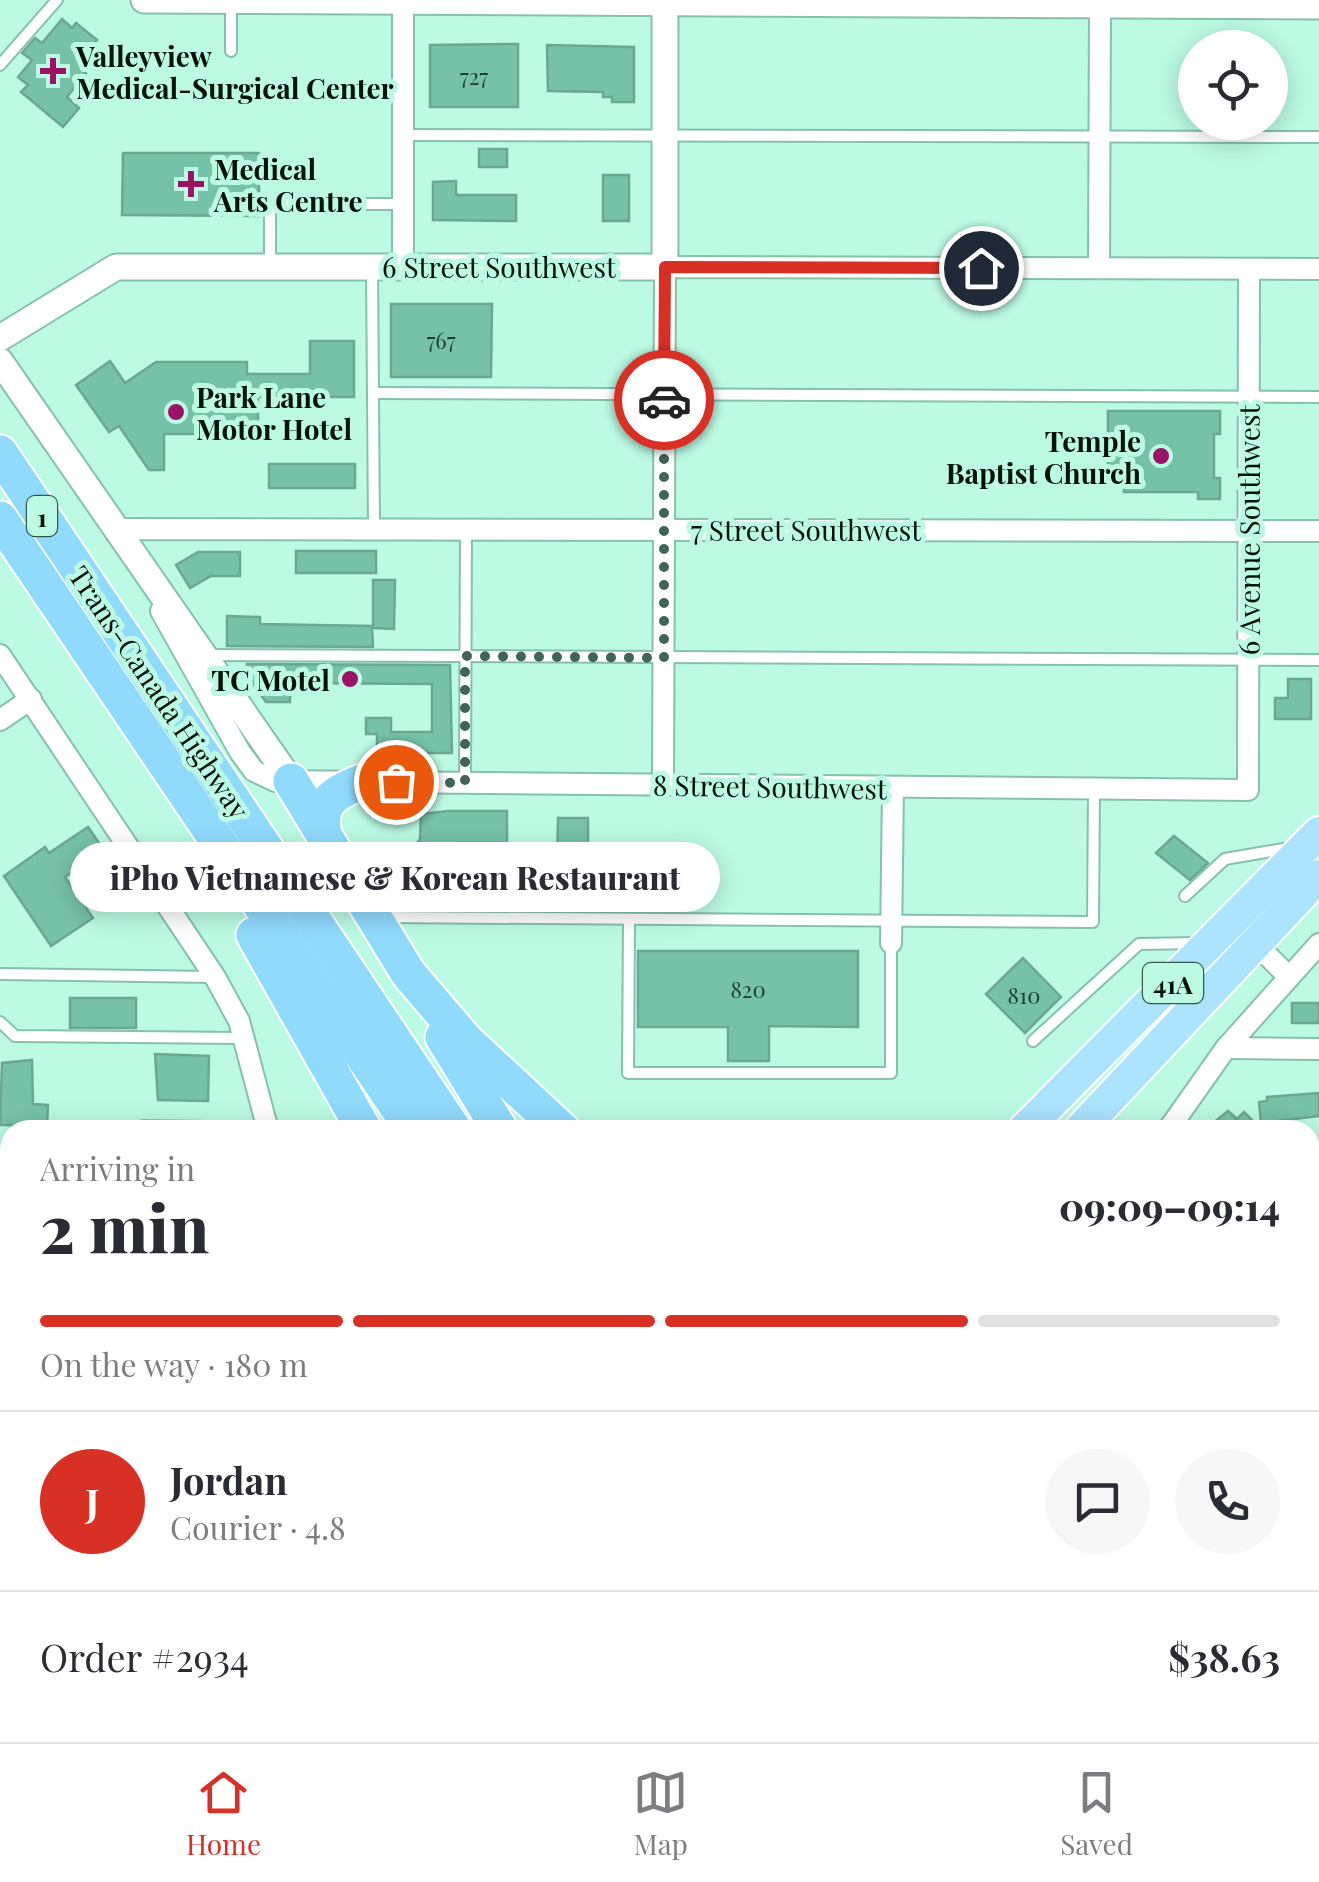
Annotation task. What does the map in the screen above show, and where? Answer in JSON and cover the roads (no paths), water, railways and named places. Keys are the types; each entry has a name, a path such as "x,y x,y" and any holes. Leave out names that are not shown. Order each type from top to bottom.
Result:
{"highway":[{"name":"Trans-Canada Highway","path":"0,454 447,1120"},
{"name":"Trans-Canada Highway","path":"0,519 406,1120"},
{"path":"106,678 358,1120"},
{"path":"291,781 494,1120"},
{"path":"324,836 321,814 328,799 362,782"},
{"path":"408,973 466,1041 551,1120"}],"main road":[{"name":"41A","path":"1034,1120 1313,839"},
{"name":"41A","path":"1090,1120 1319,876"}],"street":[{"path":"144,0 232,4 1100,2 1319,6"},
{"path":"1099,268 1100,2"},
{"path":"388,3 403,135 403,266"},
{"path":"664,784 666,6"},
{"name":"6 Street Southwest","path":"0,338 116,267 1319,269"},
{"name":"6 Avenue Southwest","path":"1248,790 1249,269"},
{"path":"0,361 291,781"},
{"path":"114,528 247,761 264,778 291,781"},
{"name":"7 Street Southwest","path":"114,528 1319,532"},
{"path":"0,656 215,977 244,1038 265,1120"},
{"path":"0,720 31,699"},
{"name":"8 Street Southwest","path":"291,781 1248,790"},
{"path":"892,787 892,943"},
{"path":"1258,944 1289,977"},
{"path":"1175,1120 1226,1048 1319,944"},
{"path":"1226,1048 1319,1048"}],"lane":[{"path":"0,65 56,0"},
{"path":"232,4 232,51"},
{"path":"403,135 1319,137"},
{"path":"270,265 270,204 403,204"},
{"path":"372,265 374,526"},
{"path":"373,394 1319,397"},
{"path":"465,783 466,527"},
{"path":"204,655 1319,660"},
{"path":"373,916 1093,922 1094,789"},
{"path":"1185,896 1224,859 1313,839"},
{"path":"628,918 628,1073 891,1074 892,943"},
{"path":"1033,1041 1139,944 1213,942"},
{"path":"0,974 215,977"},
{"path":"0,1022 16,1036"},
{"path":"0,1032 16,1036 244,1038"}],"place":[{"name":"Valleyview Medical-Surgical Center","path":"53,71"},
{"name":"Medical Arts Centre","path":"191,184"},
{"name":"Park Lane Motor Hotel","path":"176,412"},
{"name":"Temple Baptist Church","path":"1161,456"},
{"name":"TC Motel","path":"350,679"},
{"name":"iPho Vietnamese & Korean Restaurant","path":"396,782"}]}
